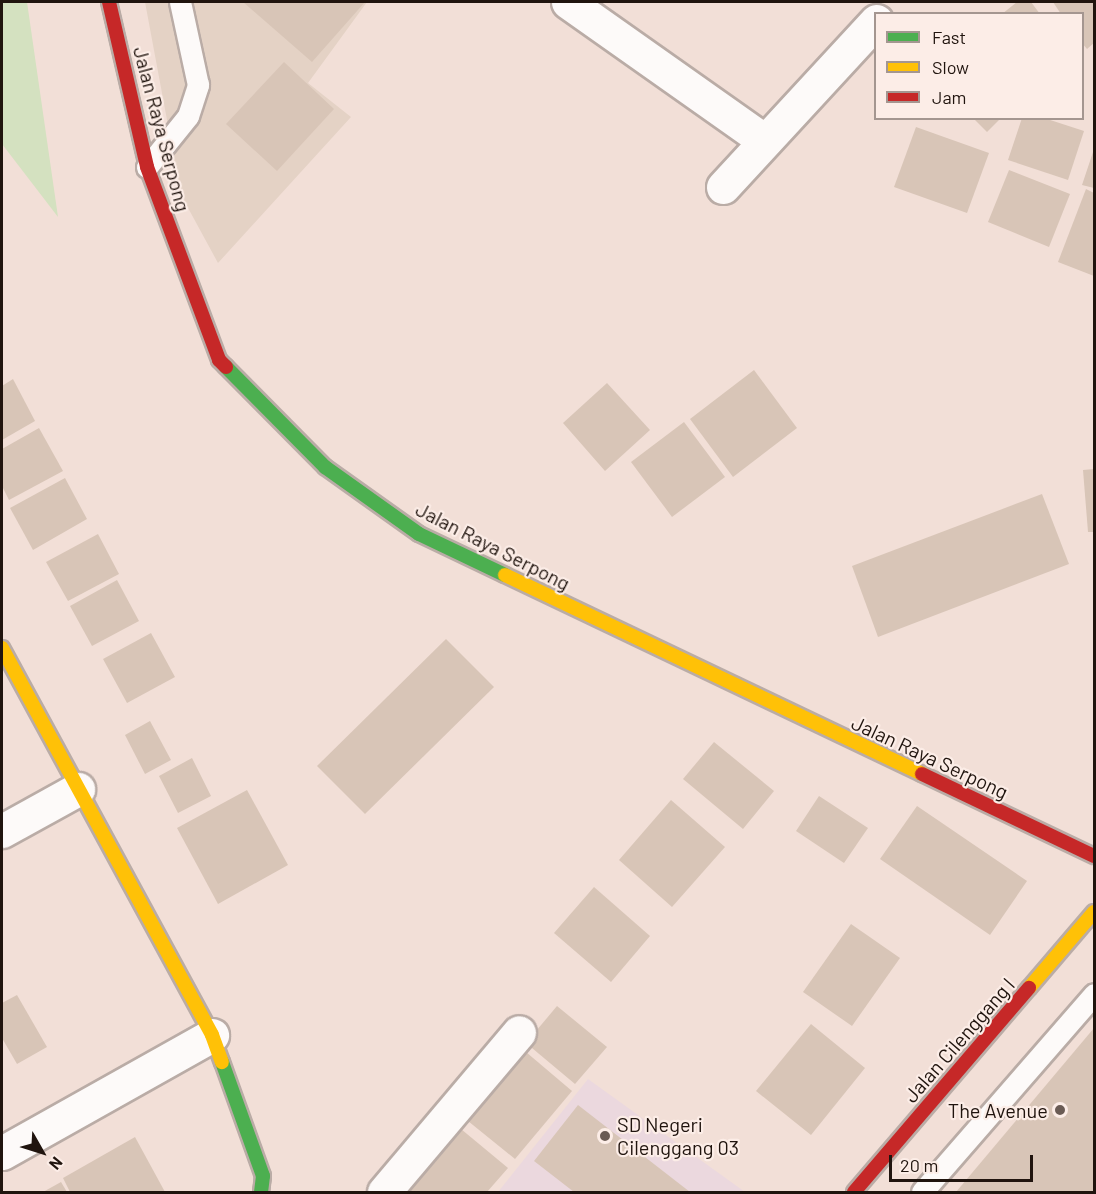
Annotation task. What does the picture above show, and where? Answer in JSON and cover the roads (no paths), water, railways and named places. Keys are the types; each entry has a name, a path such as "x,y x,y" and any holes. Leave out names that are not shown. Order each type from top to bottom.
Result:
{"main road":[{"name":"Jalan Raya Serpong","path":"109,2 147,166 219,360 325,467 419,534 1095,856"},
{"path":"2,648 212,1035 263,1176 261,1192"},
{"name":"Jalan Cilenggang I","path":"854,1192 1095,912"}],"street":[{"path":"568,2 765,141"},
{"path":"723,188 874,23"},
{"path":"2,831 78,789"},
{"path":"384,1192 519,1032"},
{"path":"2,1153 212,1035"}],"lane":[{"path":"147,166 189,116 198,85 180,2"},
{"path":"922,1192 1095,994"}],"place":[{"name":"The Avenue","path":"1060,1110"},
{"name":"SD Negeri Cilenggang 03","path":"605,1136"}]}
